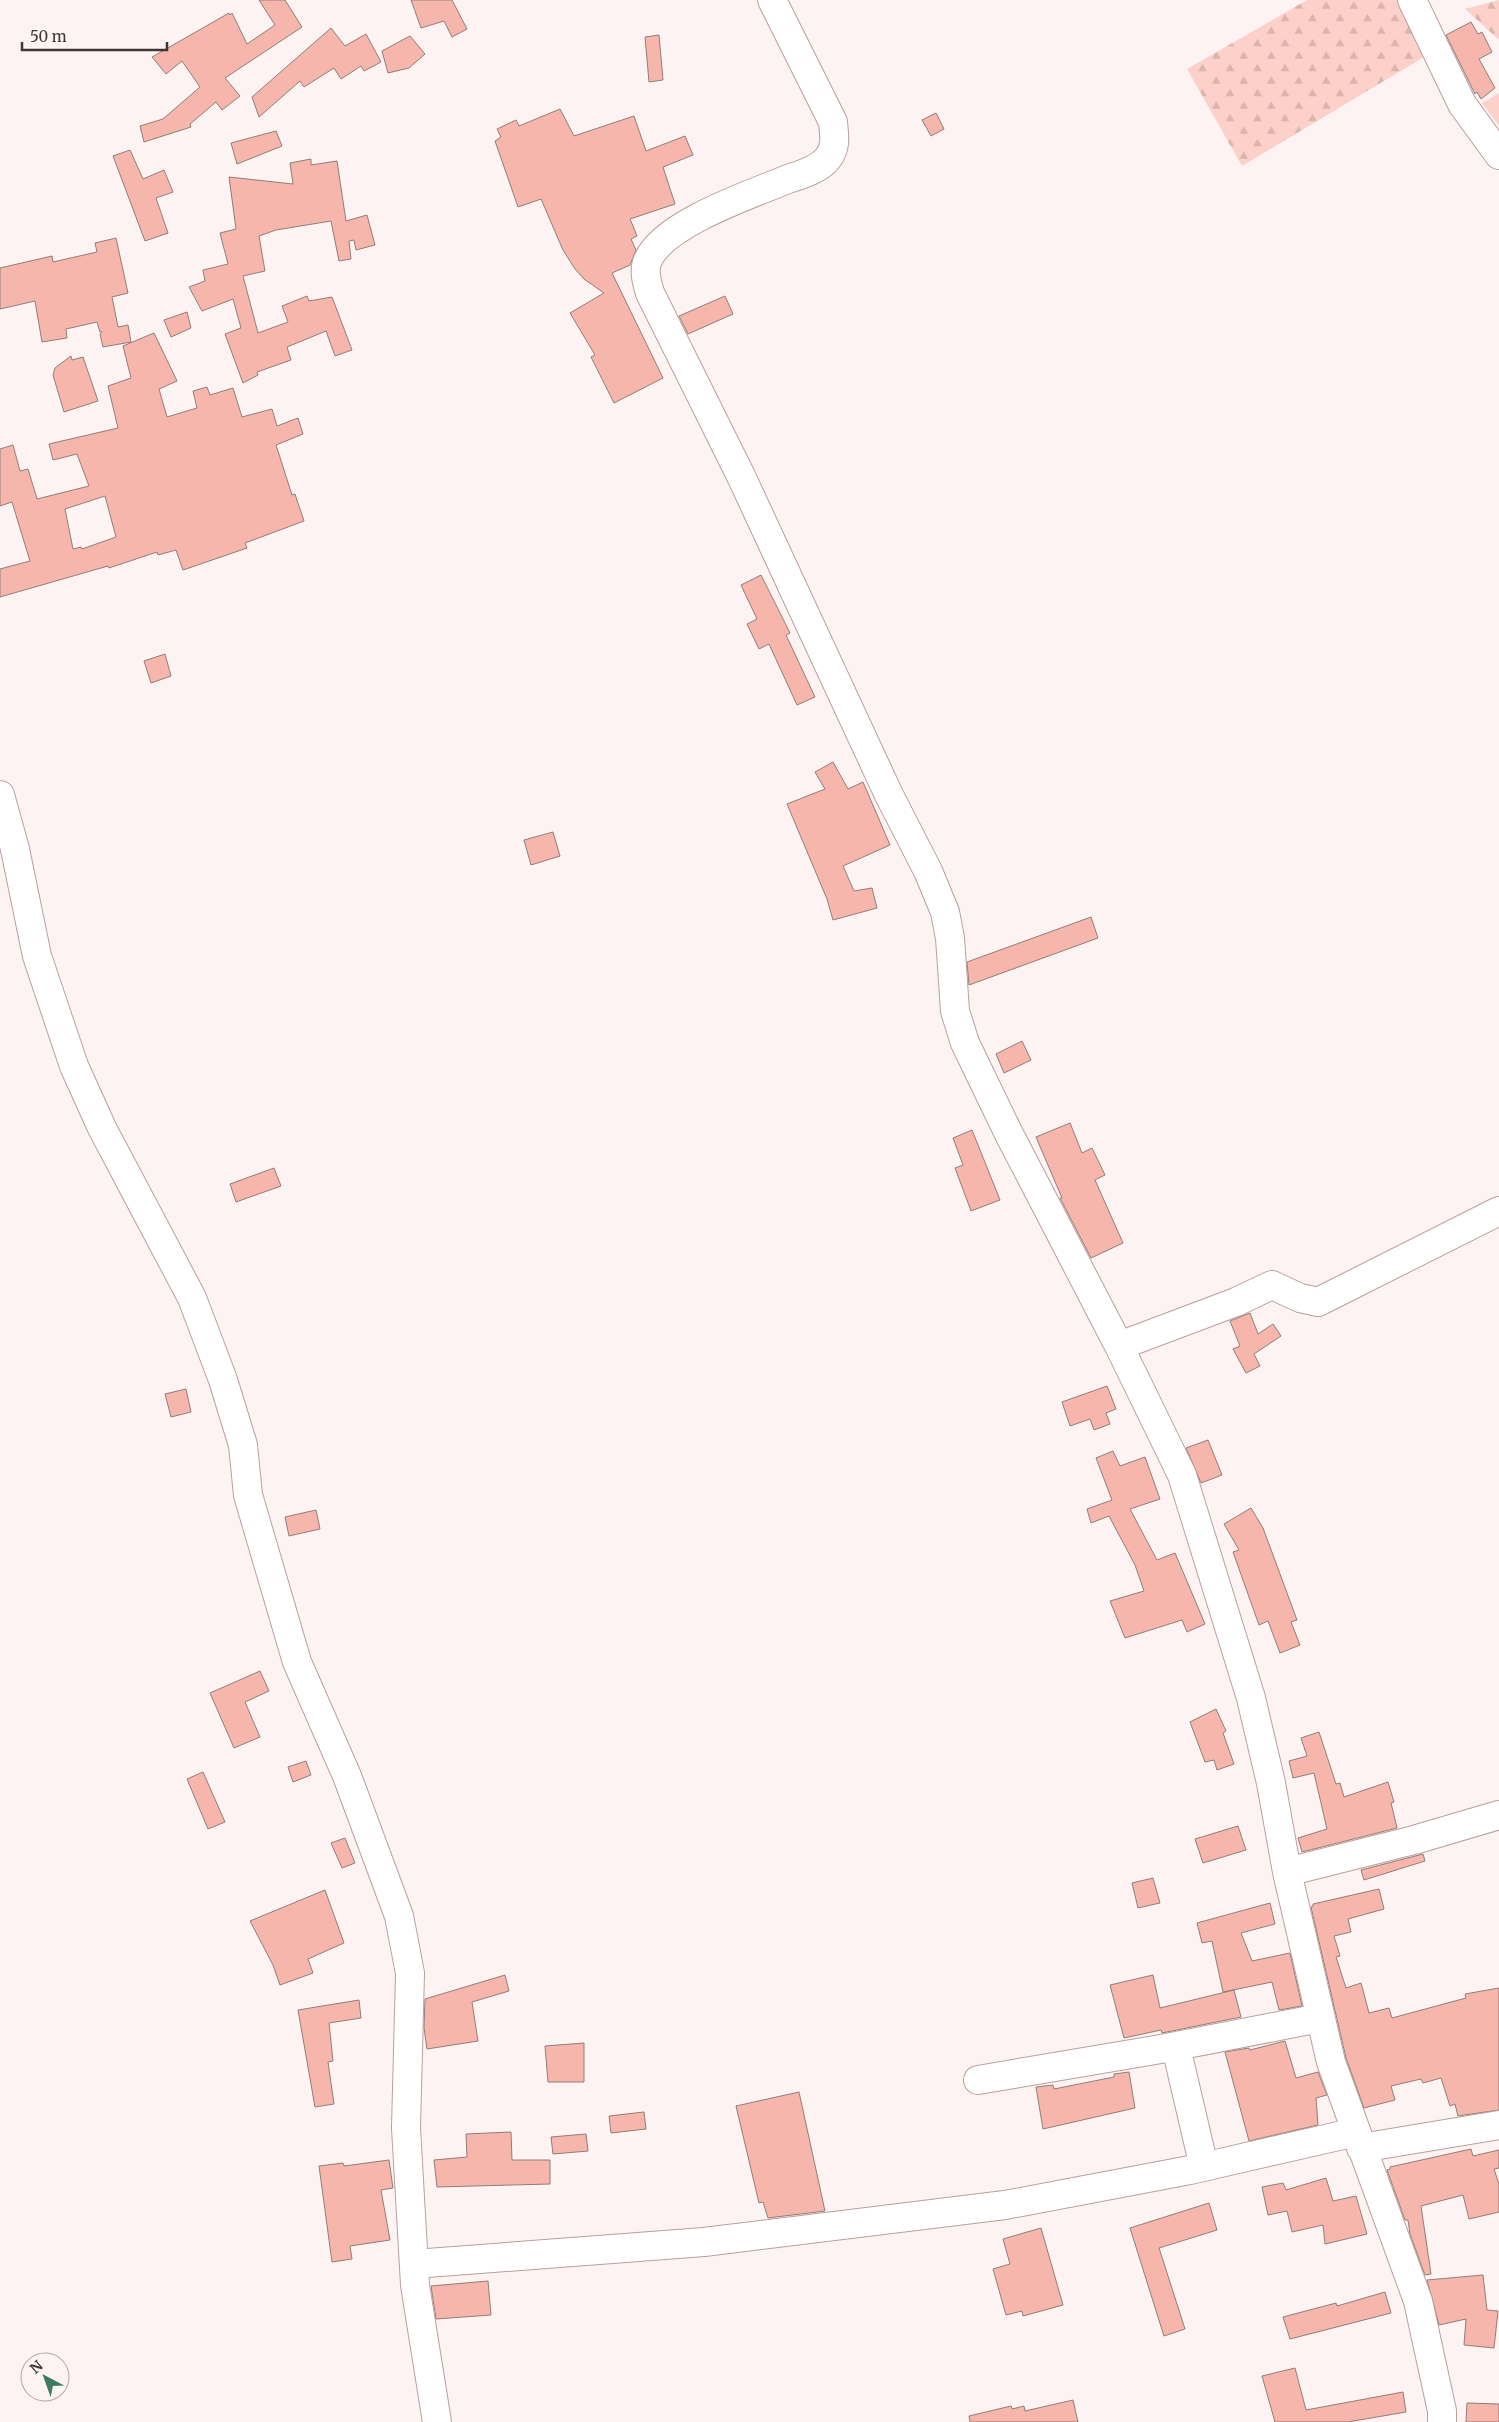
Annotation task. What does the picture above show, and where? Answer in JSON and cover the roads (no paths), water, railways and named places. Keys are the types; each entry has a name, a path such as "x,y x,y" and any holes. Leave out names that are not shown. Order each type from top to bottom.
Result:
{"street":[{"path":"772,0 833,122 835,143 828,159 811,170 686,224 663,240 647,260 645,278 674,344 741,476 889,795 928,871 945,912 950,938 955,1011 965,1043 1008,1132 1119,1346 1182,1475 1209,1557 1251,1698 1271,1783 1287,1872 1331,2062 1418,2301 1442,2410 1442,2422"},
{"path":"1412,0 1462,104 1499,155"},
{"path":"0,795 15,849 37,956 74,1066 102,1128 192,1298 223,1380 243,1445 248,1495 296,1662 347,1776 399,1916 410,1973 406,2128 415,2285 436,2422"},
{"path":"1119,1346 1236,1302 1272,1285 1300,1298 1318,1302 1499,1211"},
{"path":"1287,1872 1499,1816"},
{"path":"978,2080 1176,2047 1320,2018"},
{"path":"1176,2047 1204,2167"},
{"path":"414,2264 704,2242 1005,2205 1358,2140 1499,2125"}]}
